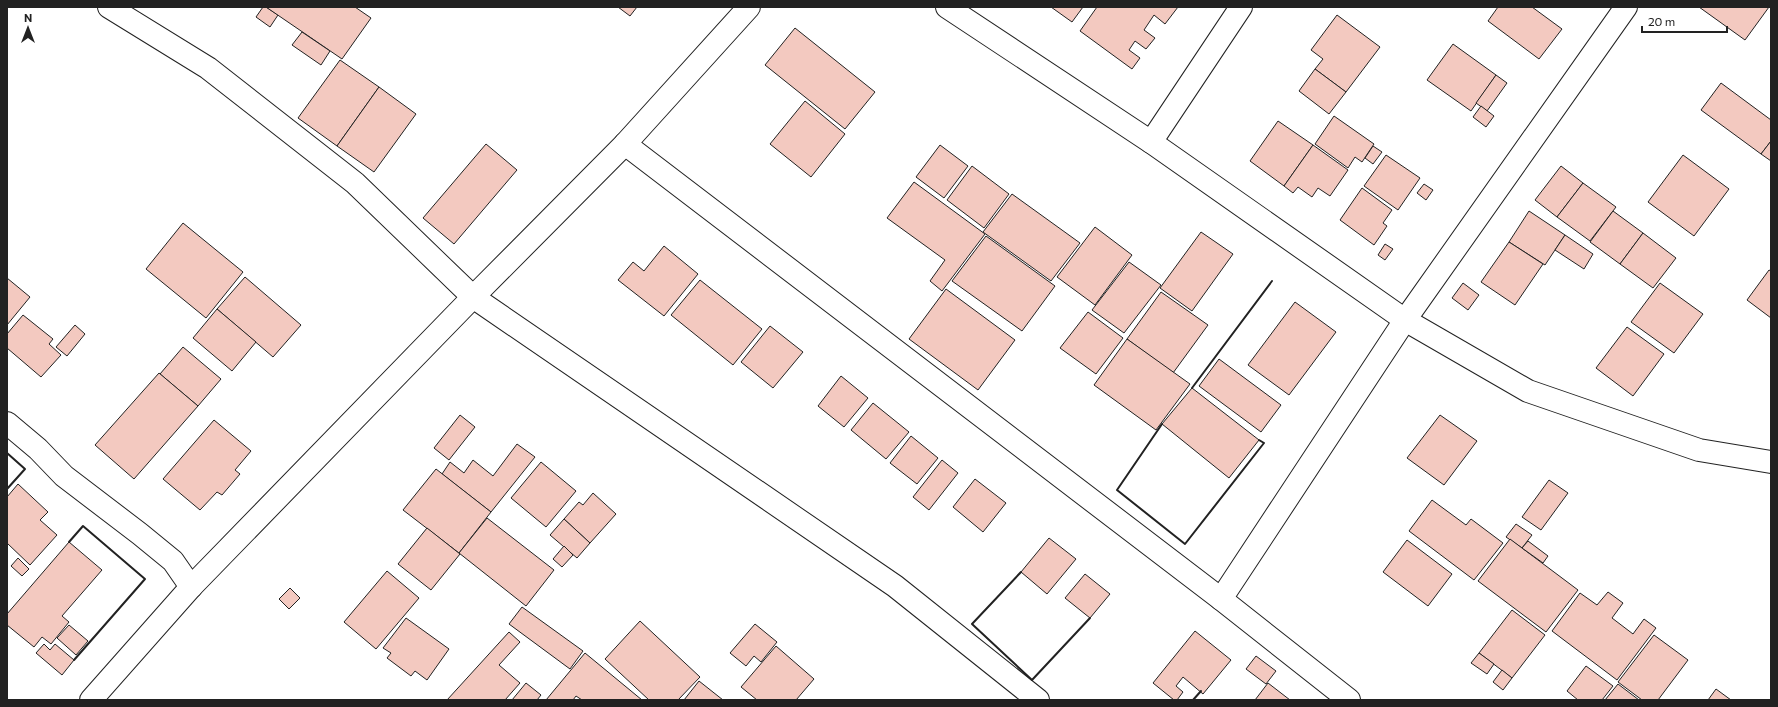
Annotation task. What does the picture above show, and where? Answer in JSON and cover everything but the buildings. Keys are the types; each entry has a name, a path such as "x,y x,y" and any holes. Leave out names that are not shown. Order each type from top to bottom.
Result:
{"street":[{"path":"109,7 208,68 355,183 473,297 895,586 1038,700"},
{"path":"91,700 192,587 473,297 625,144 749,7"},
{"path":"947,7 1151,142 1405,320 1528,391 1699,450 1771,462"},
{"path":"1151,142 1241,7"},
{"path":"1221,599 1405,320 1626,7"},
{"path":"625,144 1221,599 1349,700"},
{"path":"7,423 38,449 64,476 140,534 173,562 192,587"}],"wall":[{"path":"1192,388 1272,281"},
{"path":"1162,424 1117,490 1185,544 1264,443 1259,440"},
{"path":"7,453 25,469 7,489"},
{"path":"69,542 83,526 145,579 74,660"},
{"path":"1021,572 972,624 1032,680 1090,618"},
{"path":"1193,700 1201,691"}]}
